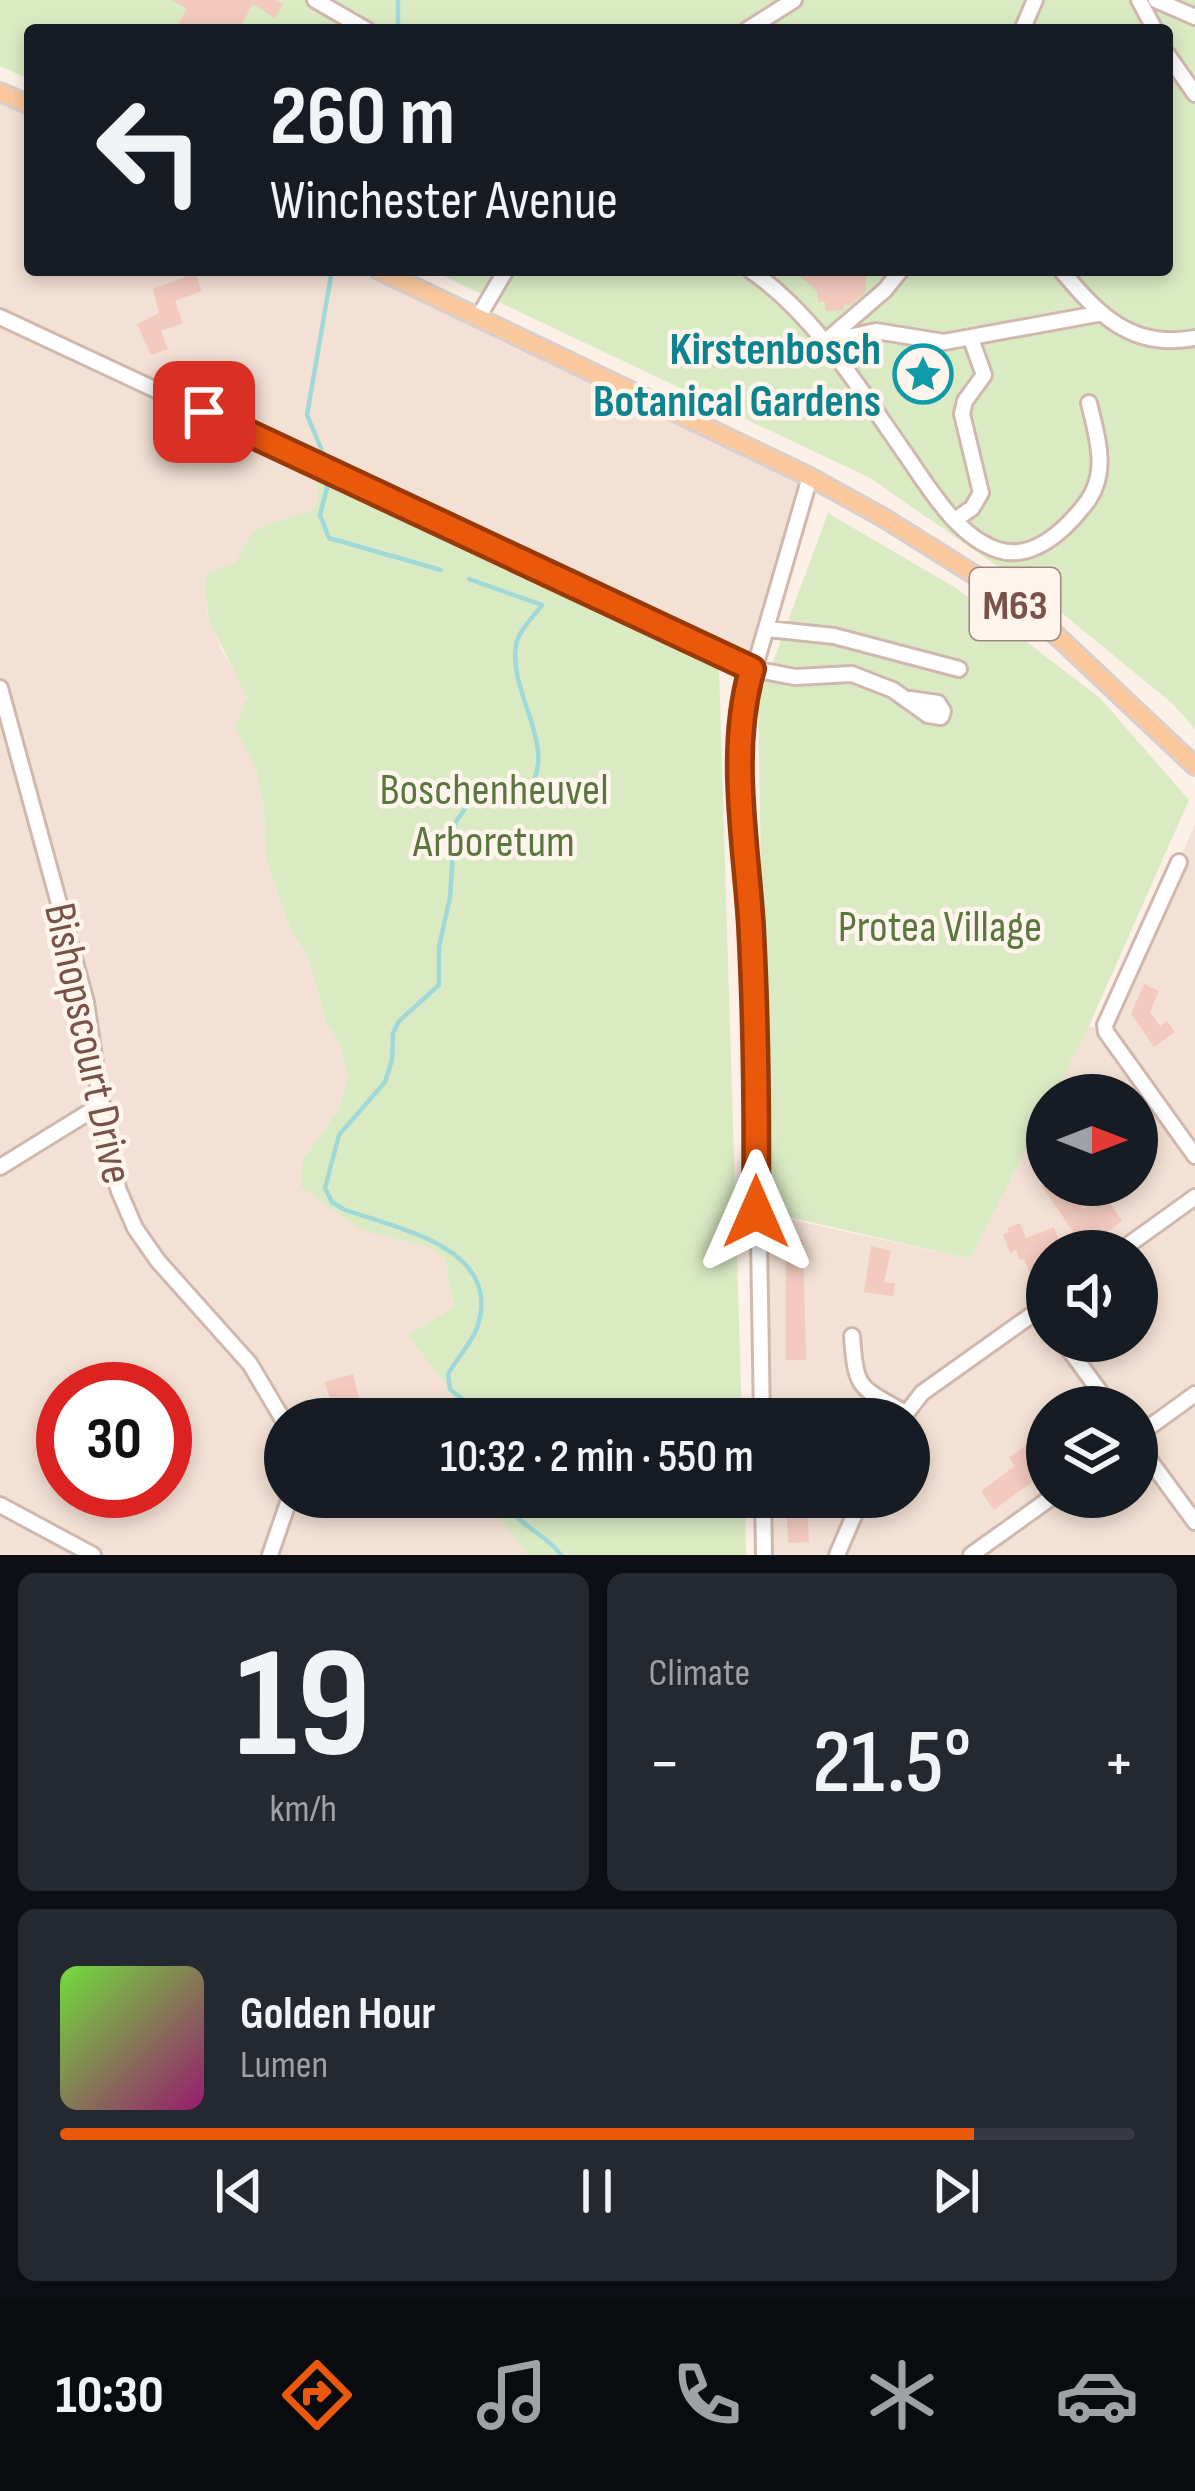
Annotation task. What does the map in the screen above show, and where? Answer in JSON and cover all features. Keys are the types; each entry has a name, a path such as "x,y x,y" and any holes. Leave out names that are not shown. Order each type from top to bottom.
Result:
{"main road":[{"name":"M63","path":"392,276 810,477 989,584 1055,635 1195,766"}],"street":[{"path":"314,0 356,24"},
{"path":"756,24 794,0"},
{"path":"1156,0 1195,17"},
{"path":"1173,63 1195,94"},
{"path":"478,316 502,276"},
{"path":"758,276 824,343 929,489 956,520 996,549 1026,550 1054,537 1088,501 1100,480 1099,446 1089,404"},
{"path":"824,343 897,276"},
{"path":"1066,276 1097,314 1156,339 1195,338"},
{"path":"824,343 876,331 944,343 1097,314"},
{"path":"0,317 752,669 795,677 852,674 910,699"},
{"path":"956,520 973,508 981,493 962,414 965,401 984,375 971,339"},
{"path":"762,1398 755,1000 742,711 810,477"},
{"path":"768,629 834,636 959,669"},
{"name":"Bishopscourt Drive","path":"0,688 81,980 108,1153 119,1191 135,1228 158,1261 250,1364 270,1398"},
{"path":"1179,862 1109,1012 1106,1032 1195,1156"},
{"path":"0,1167 102,1104"},
{"path":"1149,1230 1195,1197"},
{"path":"918,1398 1026,1323"},
{"path":"852,1336 855,1375 861,1387 877,1398"},
{"path":"1158,1423 1195,1394"},
{"path":"1158,1469 1195,1522"},
{"path":"0,1505 93,1555"},
{"path":"971,1555 1026,1516"},
{"path":"270,1555 283,1518"},
{"path":"763,1518 764,1555"},
{"path":"837,1554 853,1518"}],"shaded area":[{"path":"0,92 24,102 24,276 391,276 810,477 753,669 318,467 319,497 313,510 255,531 236,563 217,570 207,610 221,649 246,692 246,708 236,723 256,769 264,809 265,856 291,931 308,956 325,1020 341,1047 348,1078 338,1110 303,1159 414,1242 445,1259 454,1307 407,1335 453,1398 264,1398 264,1518 500,1518 528,1555 0,1555"},
{"path":"1195,824 1195,1555 764,1555 763,1518 930,1518 930,1398 761,1398 756,1212 970,1259 1026,1149 1026,1206 1158,1206 1158,1074 1065,1074 1089,1026 1105,1031"}],"green space":[{"name":"Kirstenbosch Botanical Gardens","path":"0,0 1195,0 1195,729 1173,704 1046,600 870,478 444,276 1173,276 1173,24 24,24 24,77 0,66"},
{"name":"Boschenheuvel Arboretum","path":"315,478 719,668 741,1398 453,1398 407,1335 454,1307 445,1259 430,1247 363,1231 301,1187 303,1159 338,1110 348,1078 341,1047 325,1020 308,956 291,931 265,856 264,809 256,769 235,727 247,698 209,620 205,586 208,573 235,563 262,526 313,510 319,497"},
{"name":"Protea Village","path":"828,513 956,588 1100,698 1189,800 1065,1074 1026,1074 1026,1149 970,1259 767,1212 758,702"},
{"path":"500,1518 745,1518 746,1555 528,1555"}],"building":[{"path":"172,0 276,0 283,4 275,18 253,4 241,24 178,24 187,9"},
{"path":"196,276 202,291 175,301 183,323 161,331 168,349 151,355 137,324 159,313 153,289"},
{"path":"800,276 866,276 866,292 844,305 844,310 826,311 825,302 818,302 817,291"},
{"path":"1144,984 1159,991 1150,1012 1160,1026 1167,1021 1175,1032 1154,1047 1131,1014"},
{"path":"1056,1206 1112,1206 1122,1221 1110,1230 1072,1230"},
{"path":"1020,1223 1026,1238 1026,1264 1016,1250 1010,1253 1003,1235 1009,1232 1007,1228"},
{"path":"786,1240 803,1240 806,1360 786,1360"},
{"path":"871,1246 891,1251 884,1283 895,1283 893,1296 864,1292"},
{"path":"353,1374 359,1398 330,1398 324,1382"},
{"path":"1026,1446 1026,1486 994,1510 981,1491 1015,1466 1009,1457"},
{"path":"787,1518 808,1518 809,1542 788,1543"}],"waterway":[{"path":"398,0 398,24"},
{"path":"331,276 307,415 331,472 320,515 329,538 441,570"},
{"path":"461,1398 450,1389 448,1374 478,1325 481,1298 474,1276 439,1244 343,1209 332,1202 325,1188 339,1135 385,1082 399,1021 439,985 439,947 450,897 455,823 467,806 487,792 531,786 537,770 535,735 515,663 517,640 542,605 469,579"},
{"path":"519,1518 561,1555"}],"place":[{"name":"Kirstenbosch Botanical Gardens","path":"923,374"}],"route":[{"path":"204,412 752,669 742,711 742,760 755,1000 756,1212"}]}
